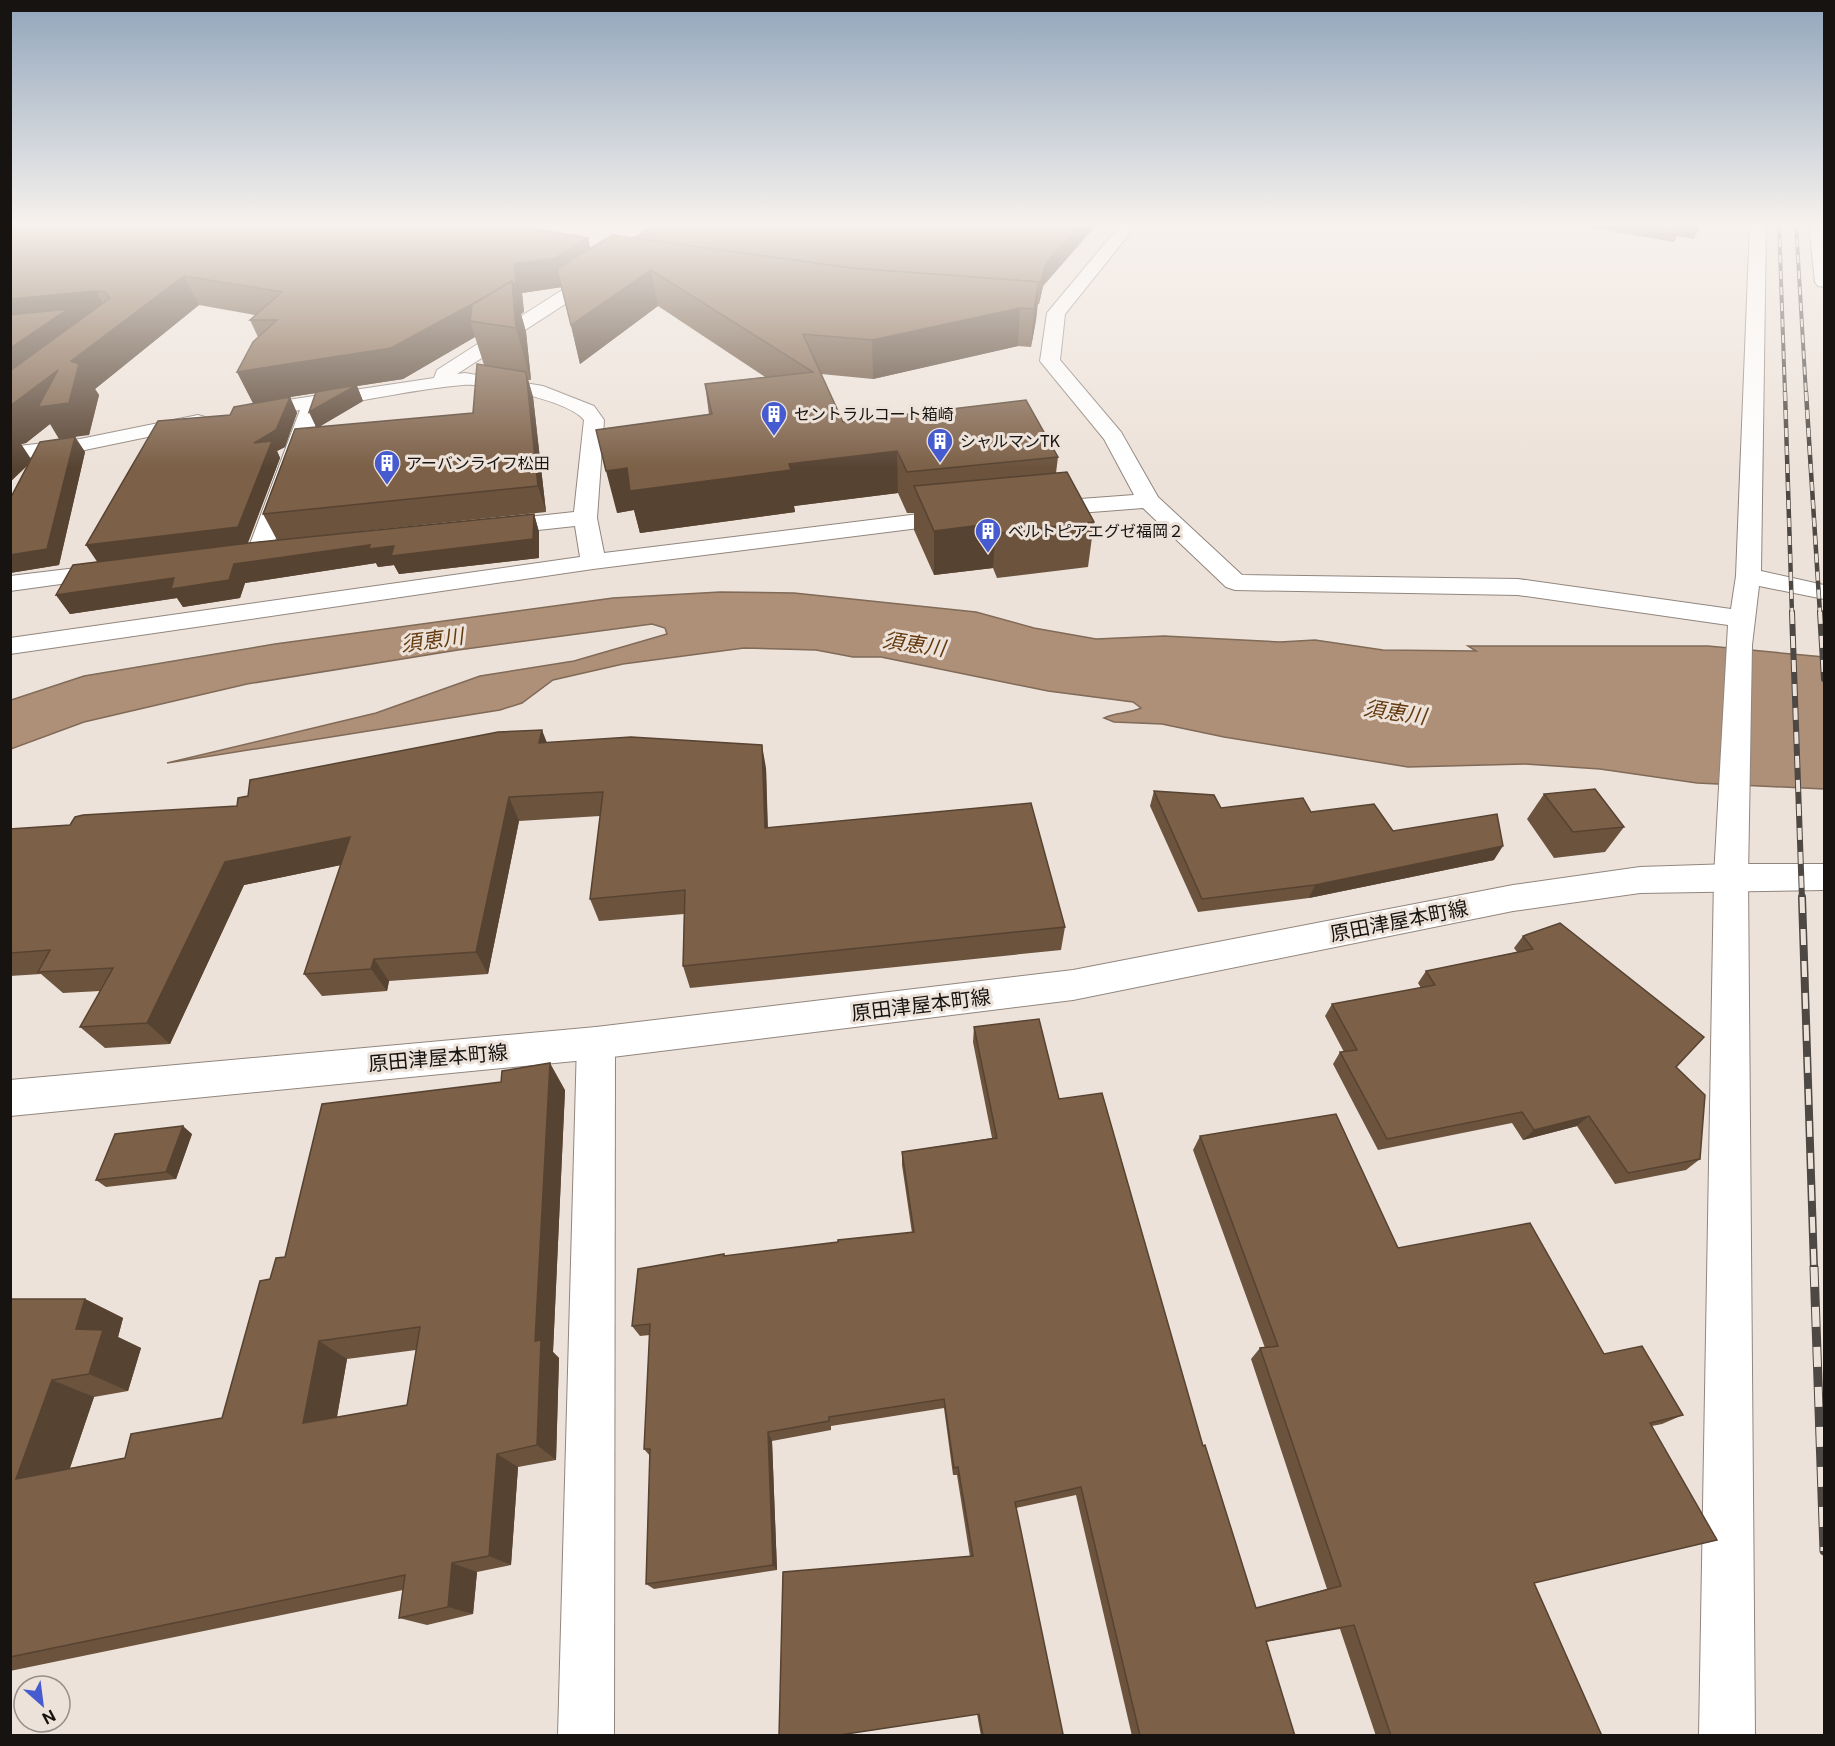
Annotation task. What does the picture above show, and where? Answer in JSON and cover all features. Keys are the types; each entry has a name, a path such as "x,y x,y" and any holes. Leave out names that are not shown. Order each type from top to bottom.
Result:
{"street":[{"path":"443,380 444,374 552,304"},
{"path":"1052,304 1045,312 1050,360 1113,437 1149,501 1235,582 1518,587 1741,632"},
{"path":"1727,1736 1732,859 1741,632 1748,576 1756,304"},
{"path":"10,454 80,445 221,417 443,380 465,379 536,390 587,410 594,420 585,518 593,562"},
{"path":"259,552 314,401"},
{"path":"1021,510 1149,501"},
{"path":"10,646 593,562 986,513"},
{"path":"468,530 585,518"},
{"path":"10,584 129,569"},
{"path":"1748,576 1824,592"},
{"name":"原田津屋本町線","path":"10,1098 596,1043 1073,985 1513,898 1640,880 1732,859 1824,877"},
{"path":"586,1736 596,1043"}],"water":[{"name":"須恵川","path":"720,592 794,593 976,612 1034,628 1096,639 1164,636 1280,642 1315,640 1383,650 1476,651 1468,646 1708,646 1824,657 1824,789 1697,783 1600,769 1525,764 1408,767 1224,737 1162,724 1114,722 1104,718 1141,708 1133,702 1048,691 881,657 853,657 816,650 744,648 623,664 553,680 522,703 500,710 167,763 376,713 480,676 574,661 667,634 665,628 652,624 458,650 247,684 84,722 11,749 11,700 84,676 275,644 613,598"}],"building":[{"path":"101,304 146,304 71,361 79,364 69,403 38,407 58,370 10,406 10,371"},
{"path":"268,304 471,304 391,348 237,372 253,342 277,320 250,320"},
{"path":"514,304 516,328 470,321 472,305"},
{"path":"566,304 601,304 571,325"},
{"path":"706,304 1035,304 1034,309 1020,308 872,340 803,334 843,422 1026,400 1058,457 907,472 897,451 789,464 791,470 630,491 627,468 606,471 596,430 712,414 705,384 813,372"},
{"path":"68,309 10,348 10,315"},
{"path":"477,364 526,372 538,486 263,514 295,429 473,413"},
{"path":"357,385 309,412 316,392"},
{"path":"290,397 276,430 254,443 272,441 238,527 86,545 158,421 230,415 234,407"},
{"path":"75,437 47,549 10,555 10,499 40,442"},
{"path":"1067,472 1094,522 1000,533 996,523 934,531 914,486"},
{"path":"534,514 533,539 391,556 394,546 369,549 370,545 234,564 229,580 171,589 174,578 56,595 73,565 249,543"},
{"path":"542,730 539,743 631,737 762,745 765,828 1031,803 1065,927 683,966 685,890 590,899 603,792 509,797 476,952 374,959 371,969 304,974 350,837 225,862 147,1023 80,1027 113,968 38,972 50,950 10,953 10,829 70,825 75,817 83,815 237,806 238,798 248,796 250,780 498,732"},
{"path":"1595,789 1624,827 1573,832 1544,794"},
{"path":"1154,791 1214,795 1221,808 1303,798 1311,812 1374,804 1393,831 1497,814 1503,846 1315,885 1202,899"},
{"path":"1560,923 1704,1037 1676,1067 1705,1095 1700,1159 1628,1173 1589,1116 1534,1130 1522,1112 1387,1139 1340,1052 1357,1050 1332,1004 1435,985 1426,971 1533,949 1523,936"},
{"path":"1039,1019 1059,1099 1102,1093 1203,1446 1205,1445 1256,1608 1341,1586 1260,1348 1278,1346 1200,1136 1336,1114 1398,1248 1530,1223 1604,1354 1642,1346 1683,1415 1650,1423 1717,1540 1534,1583 1602,1736 1391,1736 1354,1625 1266,1641 1295,1736 1140,1736 1081,1487 1015,1502 1063,1734 983,1736 979,1714 833,1736 779,1736 783,1572 973,1556 958,1467 954,1468 944,1399 829,1417 829,1421 768,1432 773,1565 646,1584 650,1449 644,1449 650,1324 632,1326 638,1269 724,1254 724,1256 914,1232 902,1152 997,1138 974,1027"},
{"path":"550,1063 535,1341 541,1340 537,1445 497,1454 489,1556 452,1563 448,1607 399,1618 405,1575 10,1657 10,1299 85,1299 76,1329 103,1330 89,1374 52,1380 16,1479 125,1458 131,1434 222,1418 260,1281 270,1279 276,1258 285,1257 322,1104 501,1082 502,1071","holes":["420,1327 407,1405 303,1423 319,1341"]},
{"path":"183,1126 166,1172 96,1180 115,1134"}],"railway":[{"path":"1782,304 1785,394"},
{"path":"1801,304 1806,394"},
{"path":"1785,392 1792,614"},
{"path":"1806,392 1820,614"},
{"path":"1792,612 1802,899"},
{"path":"1820,612 1824,679"},
{"path":"1802,897 1814,1268"},
{"path":"1814,1267 1824,1551"}],"place":[{"name":"セントラルコート箱崎","path":"774,437"},
{"name":"シャルマンTK","path":"940,464"},
{"name":"アーバンライフ松田","path":"387,486"},
{"name":"ベルトピアエグゼ福岡２","path":"988,554"}]}
